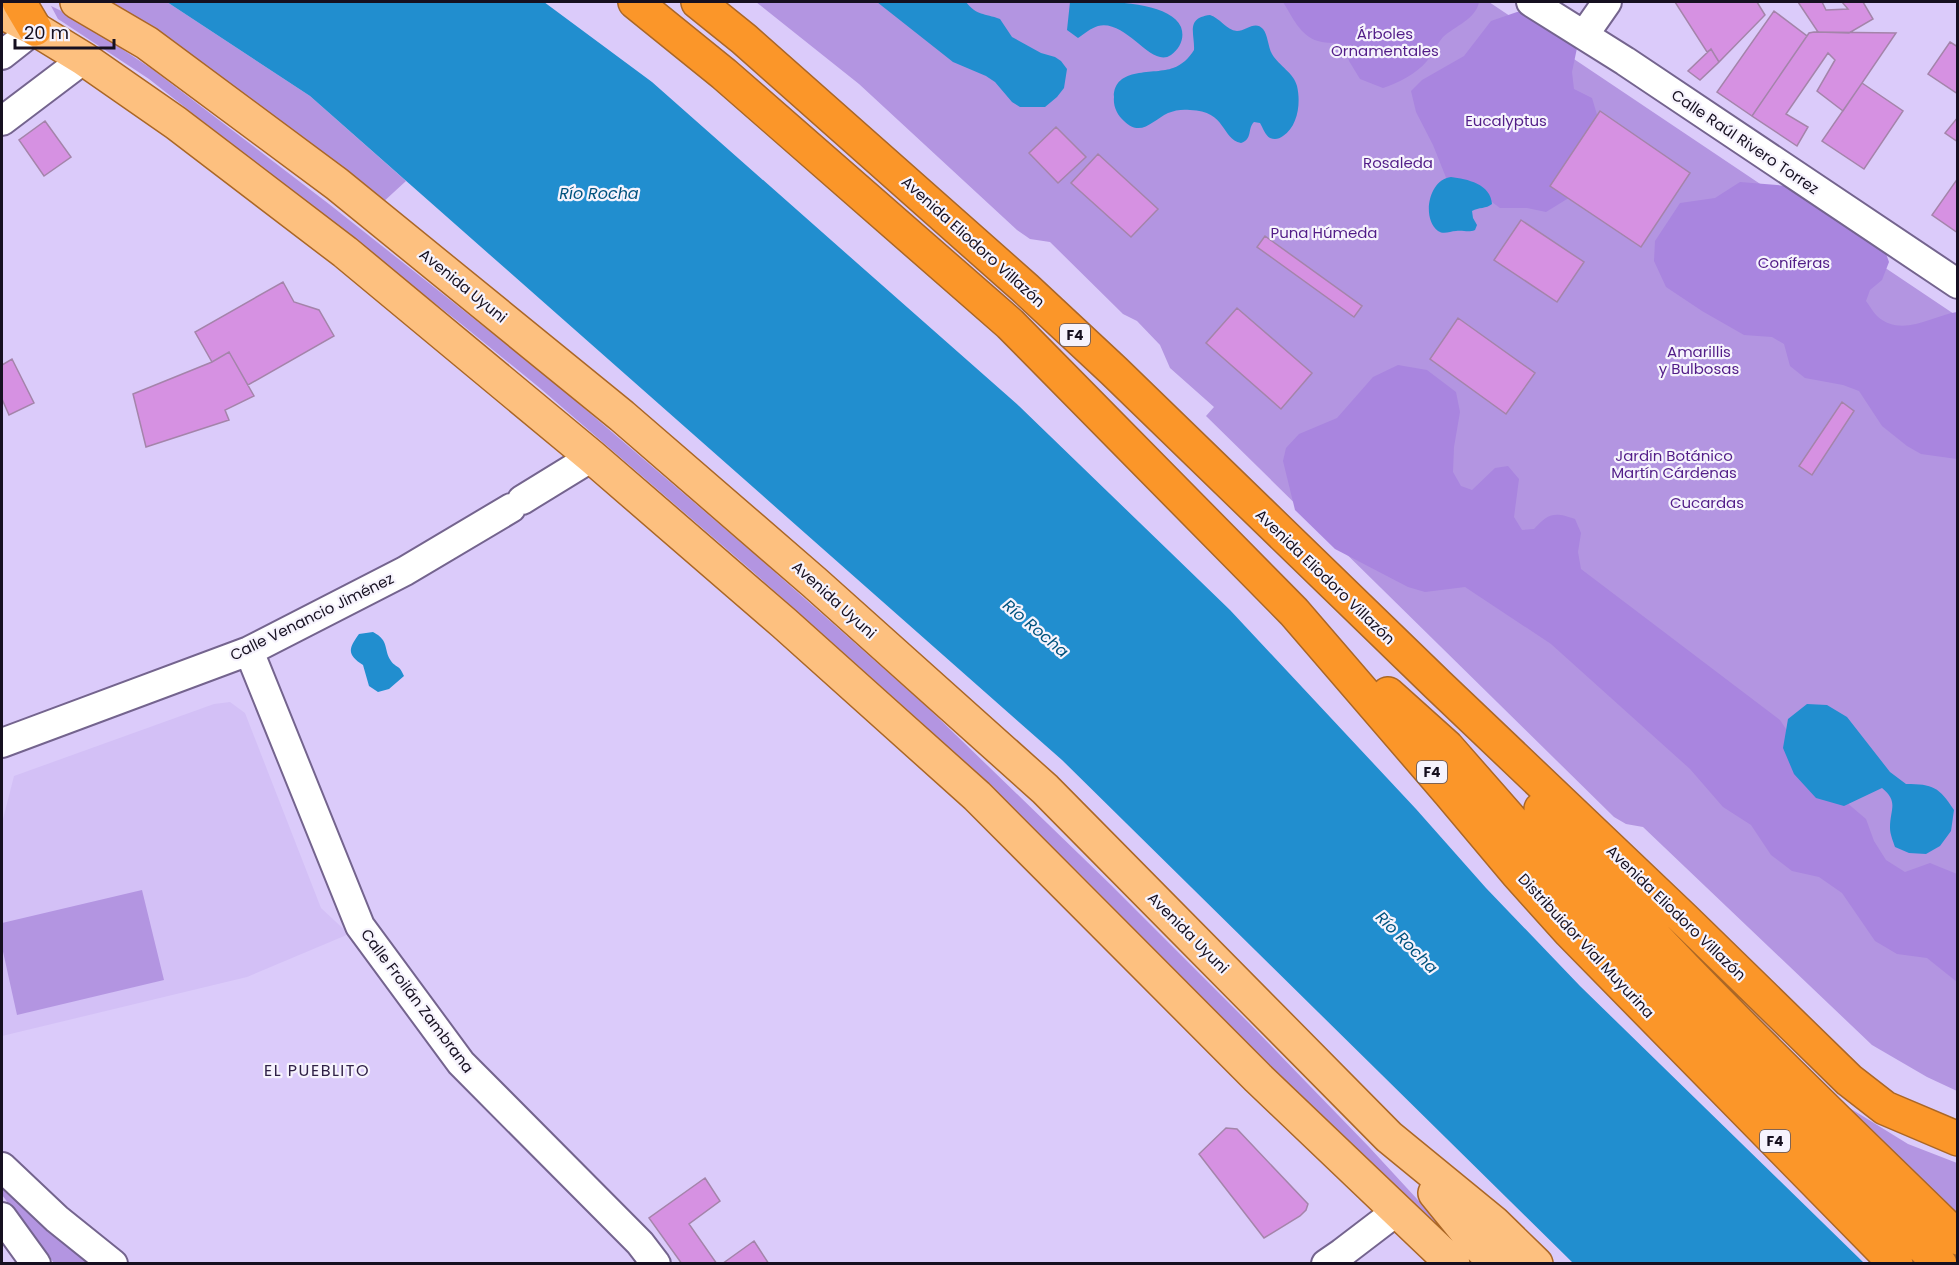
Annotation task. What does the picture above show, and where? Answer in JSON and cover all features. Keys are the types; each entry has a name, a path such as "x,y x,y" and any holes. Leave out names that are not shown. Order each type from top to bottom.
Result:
{"highway":[{"name":"F4","path":"635,2 724,75 1010,324 1294,612"},
{"name":"Avenida Eliodoro Villazón","path":"698,2 744,39 1024,288 1113,371 1437,686 1684,919 1849,1080 1885,1108 1958,1139"},
{"name":"Distribuidor Vial Muyurina","path":"1294,612 1570,932 1887,1254"},
{"path":"1294,612 1447,747 1596,917 1940,1263"},
{"path":"1437,686 1653,936 1958,1238"}],"main road":[{"name":"Avenida Uyuni","path":"77,2 147,43 338,184 631,424 815,583 1045,789 1389,1137 1494,1223 1536,1263"},
{"path":"2,12 27,15 176,123 345,252 592,457 784,623 977,796 1258,1078 1453,1263"},
{"path":"1389,1137 1475,1242 1497,1263"},
{"path":"1397,1211 1432,1263"}],"street":[{"name":"Calle Raúl Rivero Torrez","path":"1531,2 1958,284"},
{"path":"1584,35 1607,2"},
{"path":"2,55 27,15"},
{"path":"2,121 84,58"},
{"name":"Calle Venancio Jiménez","path":"2,743 249,651 405,571 592,457"},
{"name":"Calle Froilán Zambrana","path":"249,651 360,926 462,1063 640,1243 656,1263"},
{"path":"2,1167 57,1219 113,1263"},
{"path":"1326,1263 1342,1254 1397,1211"},
{"path":"2,1217 36,1263"}],"shaded area":[{"path":"230,702 245,713 321,908 349,934 247,977 2,1036 2,823 14,776 214,704"}],"green space":[{"path":"102,2 167,2 310,96 406,181 381,204 306,139 136,22"},
{"name":"Jardín Botánico Martín Cárdenas","path":"756,2 1489,2 1957,316 1957,1091 1927,1077 1872,1045 1643,827 1626,824 1614,817 1206,416 1214,407 1170,368 1160,345 1137,321 1123,314 1050,242 1030,239 1017,230 859,84"},
{"name":"Árboles Ornamentales","path":"1283,2 1479,2 1469,18 1443,37 1423,66 1406,78 1383,88 1360,79 1349,61 1346,48 1318,41 1306,35"},
{"path":"51,6 74,17 152,69 329,204 550,379 752,552 926,706 1111,885 1370,1148 1476,1263 1359,1158 1082,876 920,721 752,571 541,389 460,323 149,79 58,19"},
{"name":"Eucalyptus","path":"1531,10 1560,30 1577,48 1572,72 1574,89 1592,98 1601,128 1580,191 1546,212 1527,208 1500,208 1480,193 1449,185 1433,145 1416,112 1411,91 1422,80 1464,56 1491,21"},
{"name":"Coníferas","path":"1740,182 1788,186 1882,242 1889,262 1882,280 1870,290 1866,301 1877,316 1886,322 1896,325 1917,324 1957,312 1957,459 1921,454 1907,446 1882,426 1859,391 1843,385 1805,378 1790,366 1784,344 1772,337 1744,335 1666,287 1654,261 1655,241 1680,203 1715,198"},
{"path":"1398,365 1427,370 1456,392 1460,412 1454,447 1453,472 1461,486 1472,490 1495,468 1508,466 1519,479 1514,517 1522,530 1534,529 1552,515 1575,519 1581,533 1578,552 1581,569 1780,720 1819,779 1866,819 1874,841 1886,860 1905,872 1930,863 1957,874 1957,982 1927,958 1897,954 1875,941 1842,893 1819,877 1792,871 1771,855 1751,825 1723,807 1690,769 1551,644 1465,587 1425,592 1408,587 1335,549 1295,510 1283,461 1286,448 1299,434 1337,418 1373,377"},
{"path":"142,890 164,980 17,1015 2,947 2,923"},
{"path":"1848,1107 1908,1144 1957,1163 1957,1215"},
{"path":"2,1179 97,1263 54,1263 2,1195"}],"water":[{"name":"Río Rocha","path":"167,2 544,2 652,82 1019,406 1230,610 1416,809 1486,888 1580,986 1864,1263 1573,1263 1062,760 310,96"},
{"path":"877,2 966,2 977,12 1000,19 1012,37 1061,61 1067,69 1064,88 1045,107 1020,107 1012,102 995,82 953,62"},
{"path":"1070,2 1115,2 1149,7 1163,12 1174,18 1181,27 1181,42 1171,55 1163,57 1155,55 1129,36 1109,26 1095,27 1078,38 1067,30"},
{"path":"1210,15 1233,30 1240,31 1254,26 1263,29 1272,54 1295,81 1299,100 1297,114 1288,132 1281,137 1270,138 1260,123 1254,122 1249,136 1241,143 1230,136 1211,115 1202,112 1173,111 1141,128 1130,126 1117,113 1114,97 1116,87 1121,80 1128,76 1176,67 1182,63 1194,50 1194,23 1197,19"},
{"path":"1451,177 1464,179 1483,187 1491,197 1492,204 1472,211 1477,225 1475,230 1442,233 1433,225 1429,209 1433,192 1443,179"},
{"path":"373,632 382,639 391,661 404,676 389,689 378,692 369,686 363,665 354,658 351,651 359,634"},
{"path":"1807,704 1827,705 1847,717 1890,772 1906,784 1929,786 1944,796 1954,810 1951,831 1940,846 1926,854 1909,853 1895,847 1890,830 1892,802 1882,788 1844,806 1816,798 1794,774 1783,748 1788,719"}],"building":[{"path":"1675,2 1757,2 1765,15 1719,62 1711,49 1707,52"},
{"path":"1798,2 1822,2 1826,10 1848,9 1842,2 1863,2 1873,19 1849,33 1818,32"},
{"path":"1774,11 1807,36 1752,116 1717,92"},
{"path":"1809,33 1896,33 1843,111 1817,91 1835,60 1828,53 1786,114 1808,127 1797,146 1752,116"},
{"path":"1950,42 1958,47 1958,94 1928,74"},
{"path":"1711,49 1719,62 1700,80 1688,71"},
{"path":"1862,83 1903,111 1864,169 1822,141"},
{"path":"1600,111 1690,173 1641,247 1550,186"},
{"path":"1958,117 1958,142 1945,133"},
{"path":"45,121 71,157 44,176 19,140"},
{"path":"1056,127 1086,157 1058,183 1029,153"},
{"path":"1098,154 1158,209 1131,237 1071,183"},
{"path":"1958,178 1958,233 1932,215"},
{"path":"1521,220 1584,262 1557,302 1494,260"},
{"path":"1265,236 1362,306 1354,317 1257,247"},
{"path":"283,282 294,302 319,310 334,336 248,385 229,352 212,362 195,332"},
{"path":"1237,308 1312,373 1281,409 1206,343"},
{"path":"1458,318 1535,373 1506,414 1430,359"},
{"path":"229,352 254,396 225,410 229,420 146,447 133,394 212,362"},
{"path":"12,359 34,403 9,415 2,399 2,365"},
{"path":"1842,402 1854,411 1812,475 1799,466"},
{"path":"1226,1128 1237,1129 1308,1204 1300,1216 1264,1238 1199,1154"},
{"path":"705,1178 720,1201 689,1224 717,1264 682,1264 649,1218"},
{"path":"754,1241 769,1264 722,1264"}],"district":[{"name":"EL PUEBLITO","path":"317,1070"}],"park label":[{"name":"Rosaleda","path":"1398,163"},
{"name":"Puna Húmeda","path":"1324,233"},
{"name":"Amarillis y Bulbosas","path":"1699,360"},
{"name":"Cucardas","path":"1707,503"}]}
